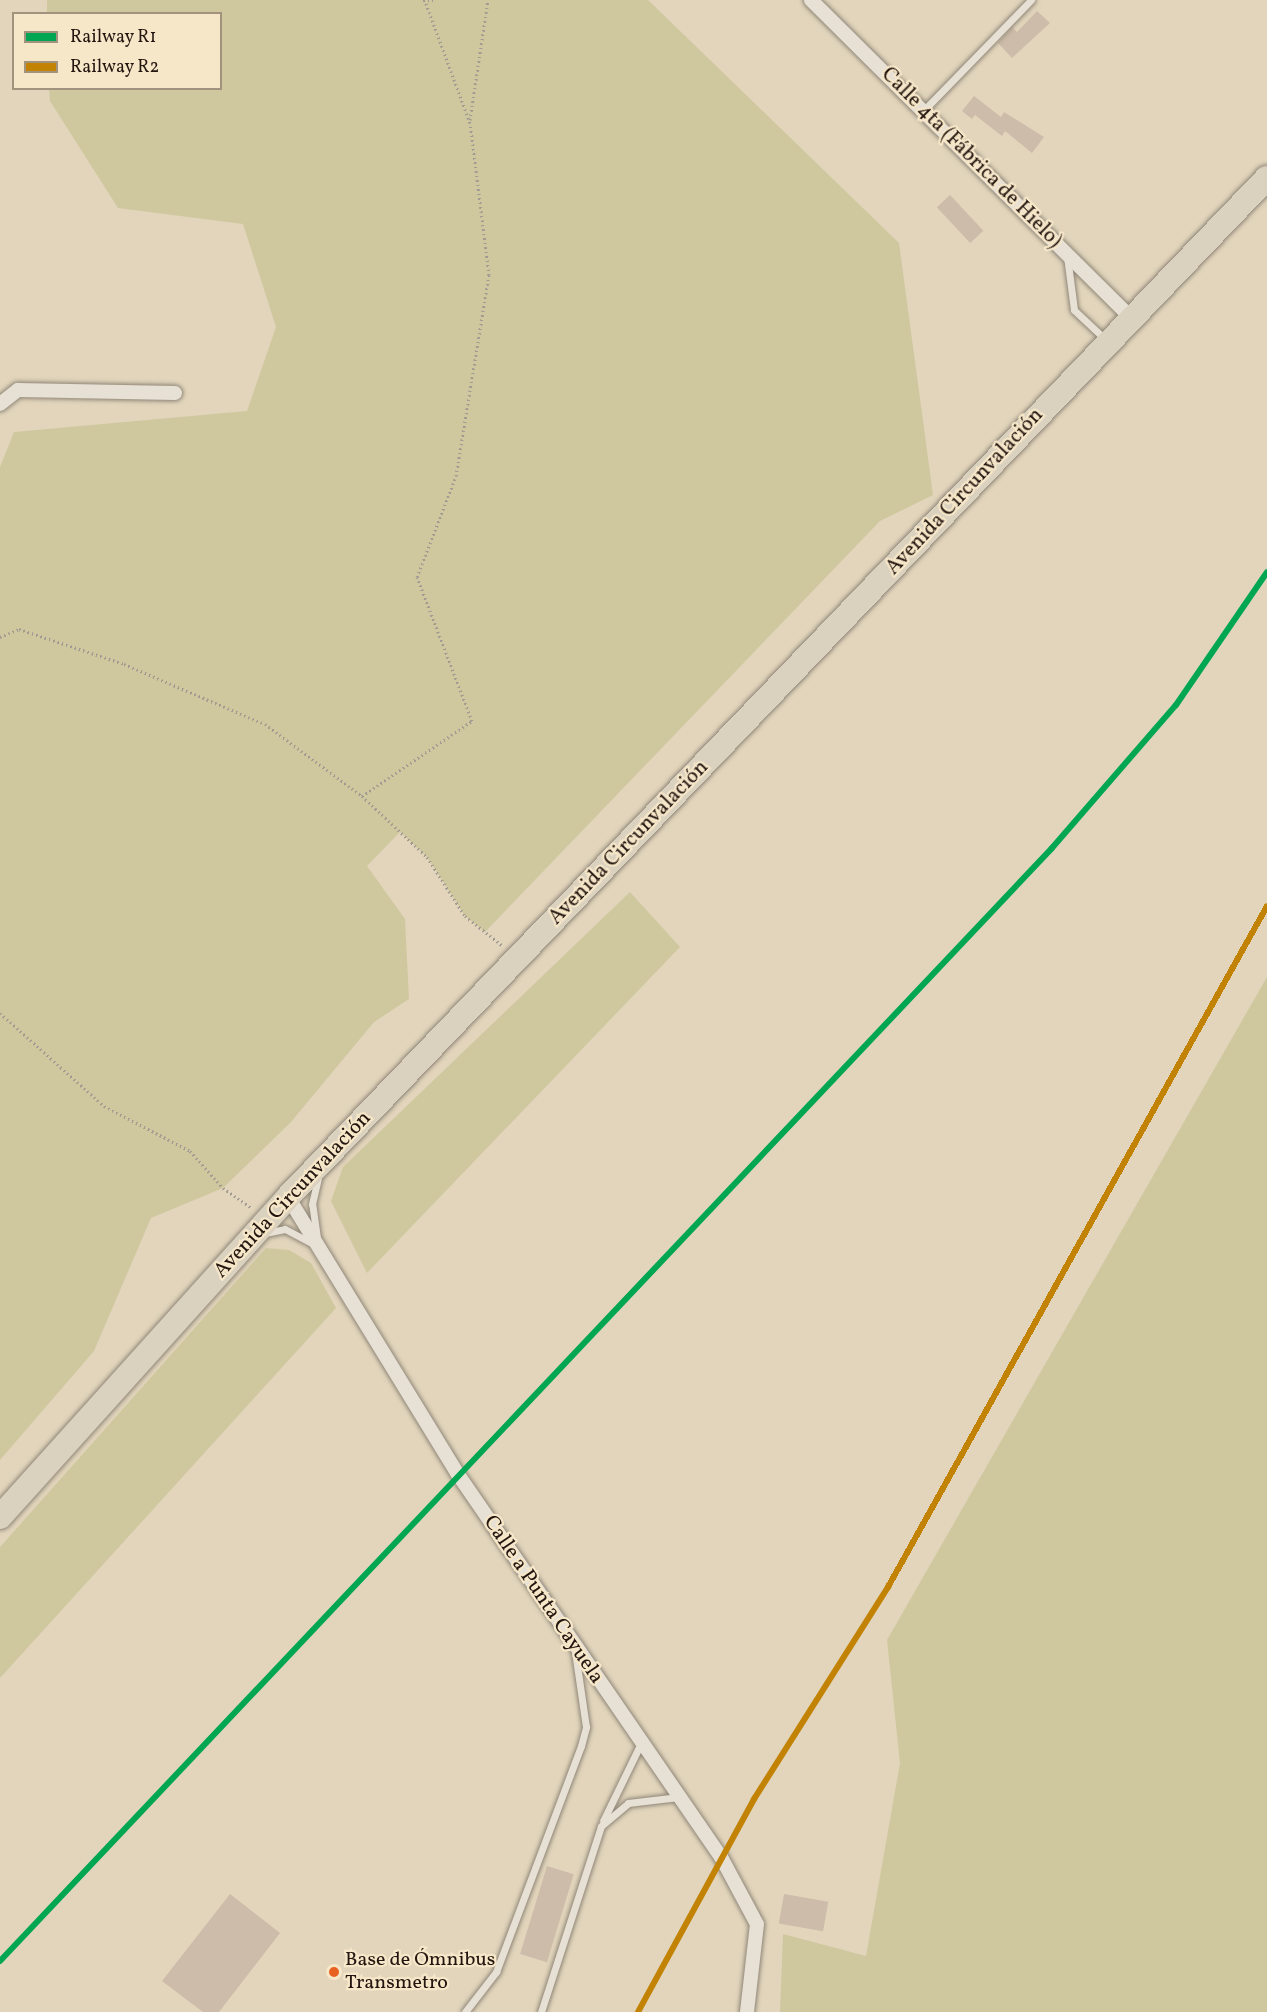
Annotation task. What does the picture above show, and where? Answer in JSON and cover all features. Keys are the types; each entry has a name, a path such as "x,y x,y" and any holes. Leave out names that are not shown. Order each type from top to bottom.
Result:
{"highway":[{"name":"Avenida Circunvalación","path":"0,1517 288,1197 1130,317 1267,178"}],"street":[{"name":"Calle 4ta (Fábrica de Hielo)","path":"811,0 1130,317"},
{"path":"0,404 18,390 175,393"},
{"name":"Calle a Punta Cayuela","path":"288,1197 457,1473 721,1857 757,1924 747,2012"}],"lane":[{"path":"923,111 1031,0"},
{"path":"1067,254 1074,310 1107,341"},
{"path":"318,1246 312,1204 322,1163"},
{"path":"262,1227 285,1229 318,1246"},
{"path":"465,2012 496,1972 586,1727 574,1646"},
{"path":"541,2012 600,1826 641,1743"},
{"path":"600,1826 628,1803 679,1797"}],"path":[{"path":"362,796 472,720 417,577 456,476 489,275 470,123 424,1 433,0"},
{"path":"470,123 488,0"},
{"path":"0,638 19,629 124,664 266,724 362,796 427,857 465,916 518,958"},
{"path":"0,1013 104,1106 190,1151 262,1227"}],"shaded area":[{"path":"47,0 648,0 899,243 933,495 880,521 485,932 465,916 427,857 400,832 367,866 405,919 409,999 374,1022 291,1122 223,1188 151,1218 94,1351 0,1460 0,467 14,432 247,411 276,327 243,224 118,208 50,101 49,90 222,90 222,12 47,12"},
{"path":"630,892 680,947 367,1273 331,1201 343,1167"},
{"path":"1267,977 1267,2012 780,2012 783,1934 866,1956 900,1763 887,1640"},
{"path":"266,1248 289,1250 311,1263 336,1308 0,1678 0,1547"}],"building":[{"path":"1037,11 1050,23 1012,58 998,43 1012,27 1017,32"},
{"path":"974,96 1001,117 1004,112 1044,137 1032,153 1005,131 1002,136 975,115 972,119 962,111"},
{"path":"950,195 983,231 970,243 937,207"},
{"path":"547,1866 574,1874 547,1962 520,1954"},
{"path":"230,1894 280,1933 219,2012 203,2012 162,1981"},
{"path":"784,1894 828,1902 823,1931 779,1924"}],"rail line":[{"name":"R1","path":"0,1961 1052,848 1176,705 1267,572"},
{"name":"R2","path":"638,2012 754,1799 888,1587 1267,906"}],"place":[{"name":"Base de Ómnibus Transmetro","path":"334,1972"}]}
